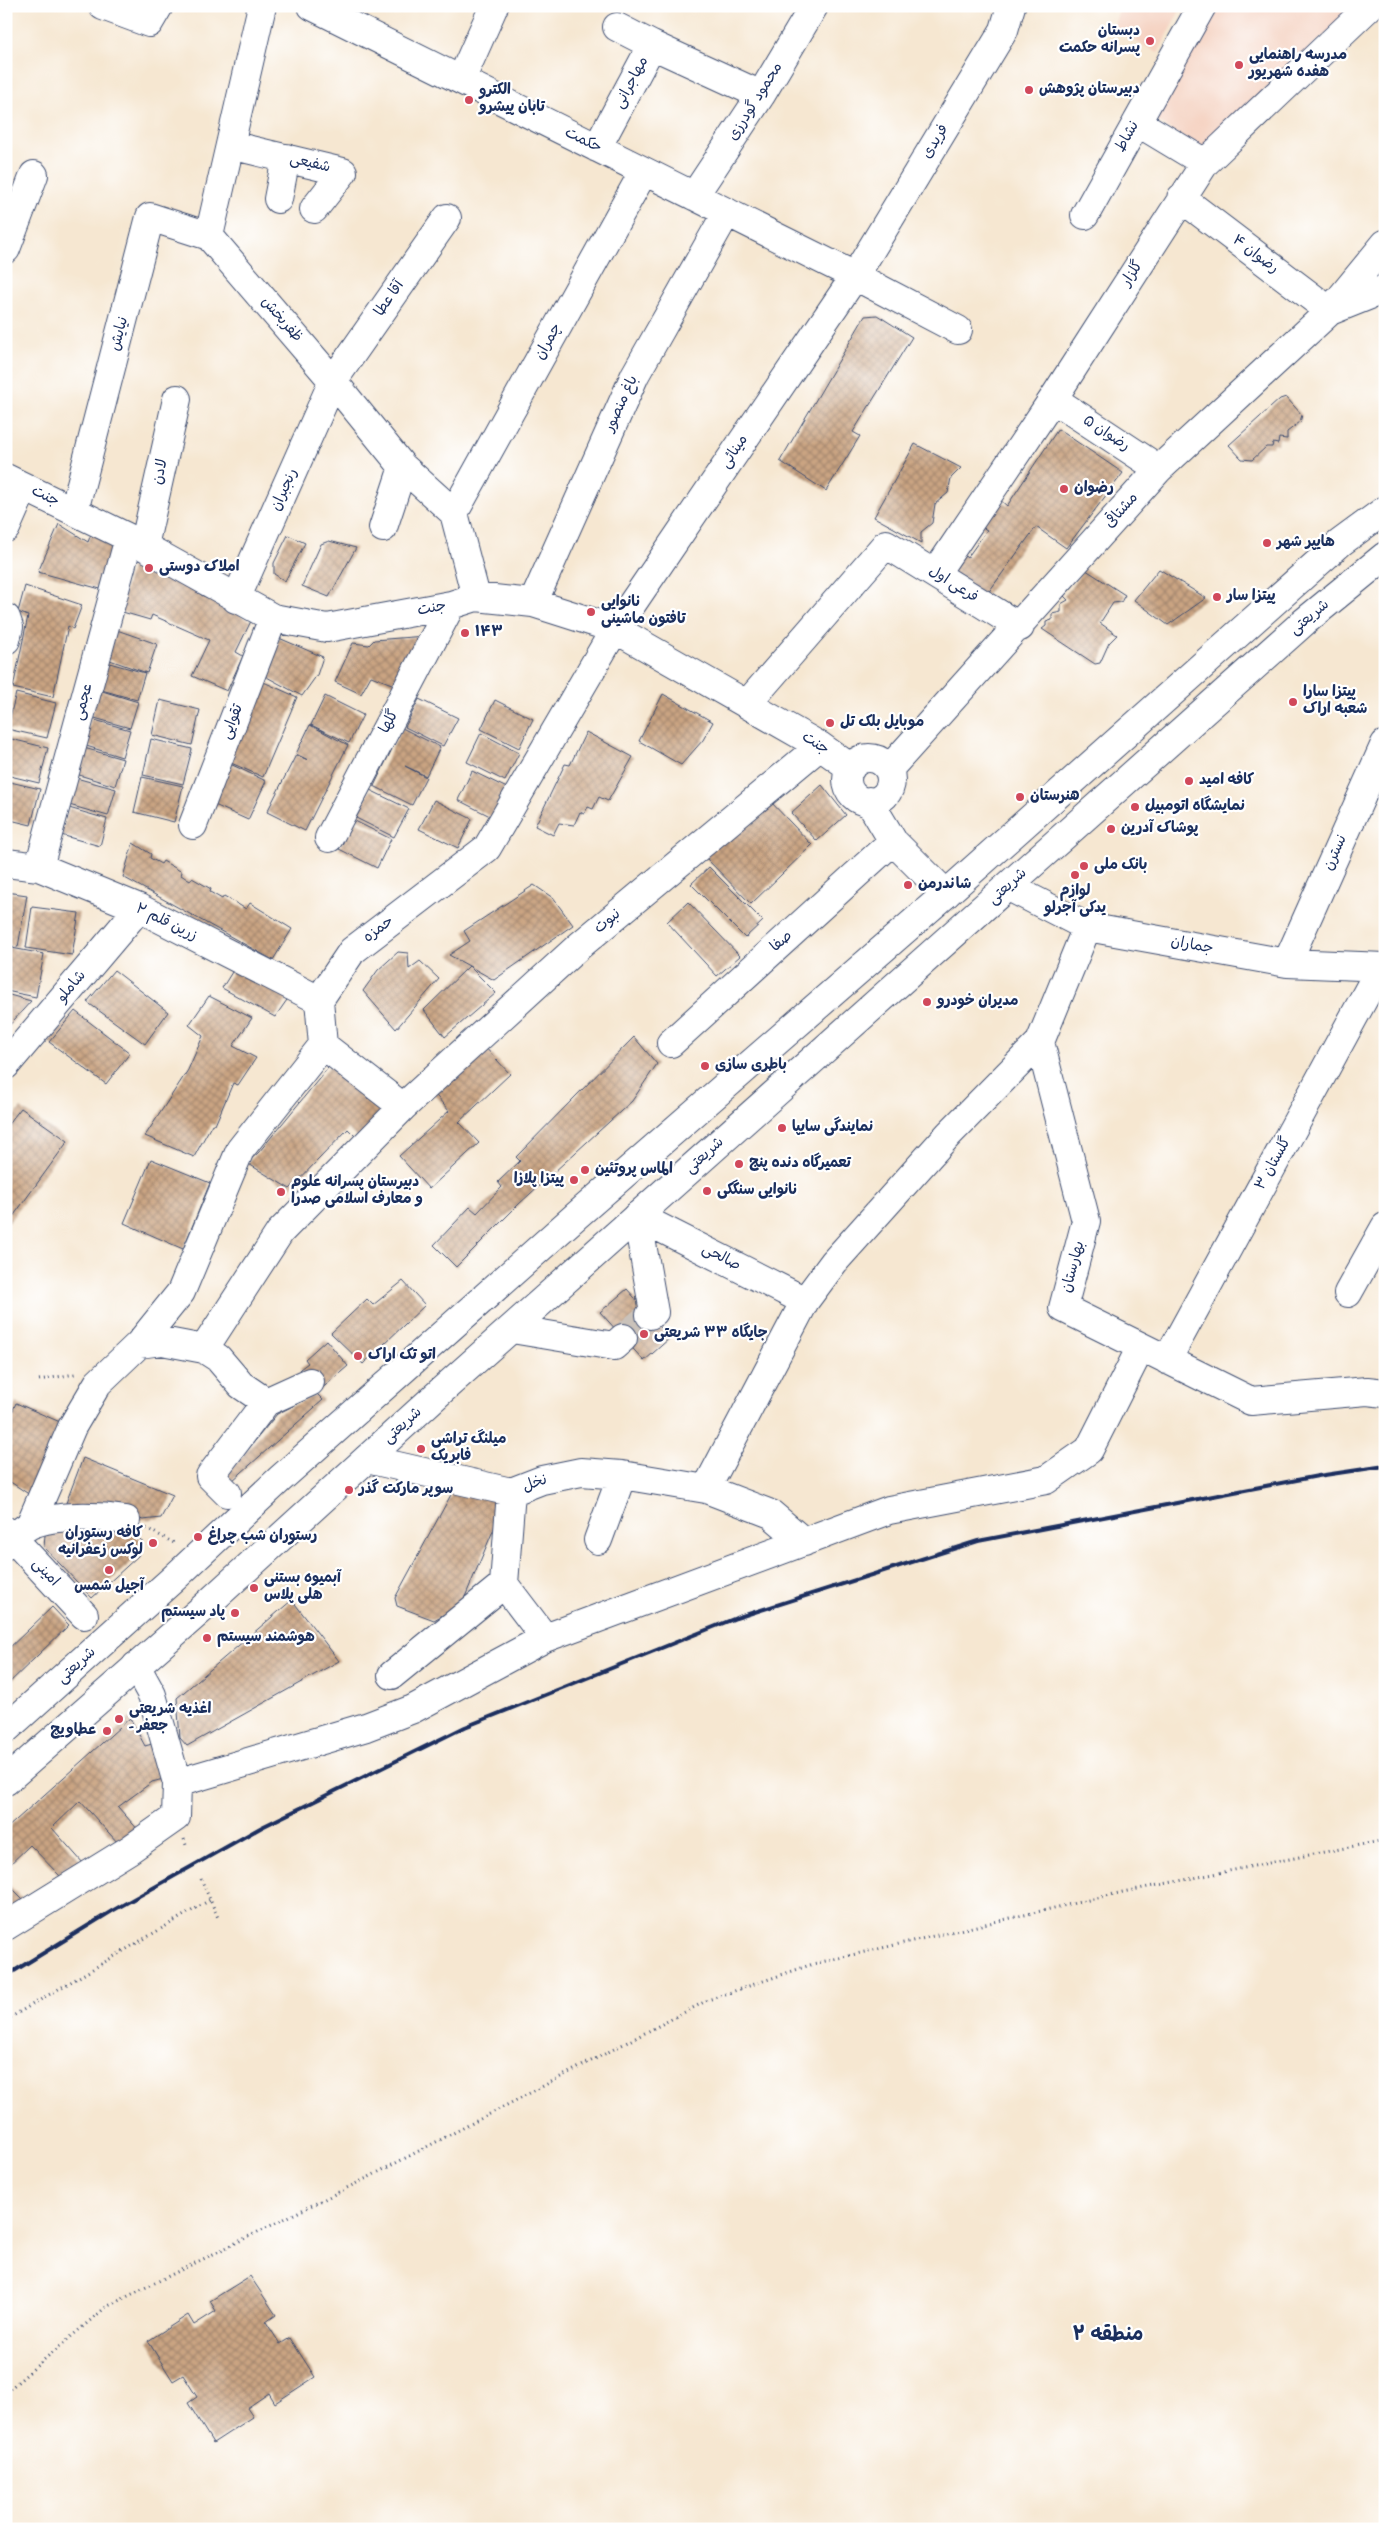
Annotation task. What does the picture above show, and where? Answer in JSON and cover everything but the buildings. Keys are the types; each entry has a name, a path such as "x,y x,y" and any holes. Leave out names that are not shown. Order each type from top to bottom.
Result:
{"street":[{"path":"103,6 149,23 160,6"},
{"path":"209,236 262,6"},
{"path":"461,80 494,6"},
{"name":"محمود گودرزی","path":"694,196 761,95 814,6"},
{"name":"فریدی","path":"855,276 1004,30 1011,6"},
{"name":"نشاط","path":"1085,215 1202,6"},
{"name":"گلزار","path":"935,574 1053,399 1205,163 1370,6"},
{"name":"حکمت","path":"329,10 461,80 855,276 958,330"},
{"path":"618,27 652,45"},
{"name":"مهاجرانی","path":"597,148 652,45 761,95"},
{"path":"1136,122 1205,163"},
{"name":"شفیعی","path":"230,145 343,172 314,209"},
{"path":"278,199 286,158"},
{"name":"چمران","path":"454,513 644,171"},
{"path":"8,241 34,176"},
{"name":"رضوان ۴","path":"1181,198 1330,311"},
{"name":"باغ منصور","path":"532,603 635,375 727,212"},
{"name":"نیایش","path":"74,511 150,217 209,236"},
{"name":"آقا عطا","path":"333,381 447,218"},
{"name":"ظفربخش","path":"209,236 333,381 403,467 454,513"},
{"path":"1330,311 1385,244"},
{"name":"مینائی","path":"615,629 855,276"},
{"name":"مشتاقی","path":"889,769 1020,627 1159,469 1330,311 1385,289"},
{"name":"رنجبران","path":"236,599 333,381"},
{"name":"لادن","path":"137,542 177,398"},
{"name":"رضوان ۵","path":"1053,399 1159,469"},
{"path":"382,528 403,467"},
{"path":"6,528 15,482"},
{"name":"جنت","path":"15,482 137,542 273,618 327,628 464,601 532,603 615,629 820,746 851,768"},
{"name":"شریعتی","path":"6,1729 576,1216 946,894 1340,543 1385,510"},
{"path":"454,513 464,601"},
{"name":"عجمی","path":"39,867 137,542"},
{"name":"فرعی اول","path":"746,704 886,544 1020,627"},
{"name":"شریعتی","path":"6,1781 202,1609 637,1216 1009,887 1304,622 1385,556"},
{"name":"گلها","path":"329,838 464,601"},
{"path":"6,618 9,627 6,640"},
{"name":"تقوایی","path":"193,825 273,618"},
{"name":"حمزه","path":"319,1000 352,951 487,848 615,629"},
{"name":"نسترن","path":"1288,963 1385,744"},
{"name":"نبوت","path":"204,1349 280,1232 403,1107 578,947 820,746"},
{"path":"863,759 878,759 889,769 891,782 886,794 881,798 869,801 862,800 852,792 848,780 851,768 863,759"},
{"path":"869,801 893,841 946,894"},
{"name":"صفا","path":"671,1043 893,841"},
{"name":"زرین قلم ۲","path":"6,863 39,867 139,908 319,1000"},
{"name":"جماران","path":"1009,887 1087,926 1288,963 1383,967"},
{"name":"شاملو","path":"6,1065 139,908"},
{"path":"706,1489 805,1301 834,1262 949,1134 1040,1042 1087,926"},
{"name":"گلستان ۳","path":"1167,1360 1383,967"},
{"path":"14,1535 98,1383 139,1344 181,1292 240,1150 323,1045 319,1000"},
{"name":"بهارستان","path":"1040,1042 1086,1221 1063,1308 1251,1401 1366,1391 1385,1393"},
{"path":"323,1045 403,1107"},
{"path":"637,1216 654,1312 650,1315"},
{"name":"صالحی","path":"637,1216 805,1301"},
{"path":"1348,1293 1385,1227"},
{"path":"512,1329 614,1346 624,1338"},
{"path":"139,1344 162,1341 204,1349 218,1358 242,1385 266,1402"},
{"path":"177,1783 366,1727 413,1709 545,1638 889,1510 1046,1480 1089,1450 1141,1347"},
{"path":"227,1493 210,1476 266,1402 310,1382"},
{"name":"نخل","path":"367,1459 511,1492 542,1480 581,1472 622,1475 706,1489 771,1514 804,1542"},
{"path":"598,1540 622,1475"},
{"path":"511,1492 504,1584 545,1638"},
{"path":"14,1535 50,1520 99,1516 126,1520"},
{"name":"امینی","path":"14,1535 84,1615"},
{"path":"172,1580 175,1600 182,1607 191,1610 202,1609"},
{"path":"392,1675 504,1584"},
{"path":"6,1926 129,1850 176,1817 177,1783 152,1695 136,1666 134,1650 121,1640 105,1641"}],"path":[{"path":"126,1520 169,1539 194,1558"},
{"path":"6,2392 106,2307 369,2177 708,2000 814,1964 1123,1892 1385,1840"},
{"path":"201,1879 219,1920"},
{"path":"6,2020 210,1900"}],"shaded area":[{"name":"دبستان پسرانه حکمت","path":"1120,6 1182,6 1158,53 1113,29"},
{"name":"مدرسه راهنمایی هفده شهریور","path":"1218,6 1344,6 1352,10 1200,149 1154,119"}],"tunnel":[{"path":"623,1338 650,1315"}],"railway":[{"path":"6,1976 112,1911 262,1827 465,1727 736,1618 978,1541 1318,1476 1385,1466"}],"place":[{"name":"دبستان پسرانه حکمت","path":"1150,41"},
{"name":"مدرسه راهنمایی هفده شهریور","path":"1239,65"},
{"name":"دبیرستان پژوهش","path":"1029,90"},
{"name":"الکترو تابان پیشرو","path":"469,100"},
{"name":"رضوان","path":"1064,489"},
{"name":"هایپر شهر","path":"1267,543"},
{"name":"املاک دوستی","path":"149,568"},
{"name":"پیتزا سار","path":"1217,597"},
{"name":"نانوایی تافتون ماشینی","path":"591,612"},
{"name":"۱۴۳","path":"465,633"},
{"name":"پیتزا سارا شعبه اراک","path":"1293,702"},
{"name":"موبایل بلک تل","path":"830,723"},
{"name":"کافه امید","path":"1189,781"},
{"name":"هنرستان","path":"1020,797"},
{"name":"نمایشگاه اتومبیل","path":"1135,807"},
{"name":"پوشاک آدرین","path":"1111,829"},
{"name":"بانک ملی","path":"1084,866"},
{"name":"لوازم یدکی آجرلو","path":"1075,875"},
{"name":"شاندرمن","path":"908,885"},
{"name":"مدیران خودرو","path":"927,1002"},
{"name":"باطری سازی","path":"705,1066"},
{"name":"نمایندگی سایپا","path":"782,1128"},
{"name":"تعمیرگاه دنده پنج","path":"739,1164"},
{"name":"الماس پروتئین","path":"585,1170"},
{"name":"پیتزا پلازا","path":"574,1180"},
{"name":"نانوایی سنگکی","path":"707,1191"},
{"name":"دبیرستان پسرانه علوم و معارف اسلامی صدرا","path":"281,1192"},
{"name":"جایگاه ۳۳ شریعتی","path":"644,1334"},
{"name":"اتو تک اراک","path":"358,1356"},
{"name":"میلنگ تراشی فابریک","path":"421,1449"},
{"name":"سوپر مارکت گذر","path":"349,1490"},
{"name":"رستوران شب چراغ","path":"198,1537"},
{"name":"کافه رستوران لوکس زعفرانیه","path":"153,1543"},
{"name":"آجیل شمس","path":"109,1570"},
{"name":"آبمیوه بستنی هلی پلاس","path":"254,1588"},
{"name":"پاد سیستم","path":"235,1613"},
{"name":"هوشمند سیستم","path":"207,1638"},
{"name":"اغذیه شریعتی - جعفر","path":"119,1719"},
{"name":"عطاویچ","path":"107,1731"}],"district":[{"name":"منطقه ۲","path":"1108,2336"}]}
